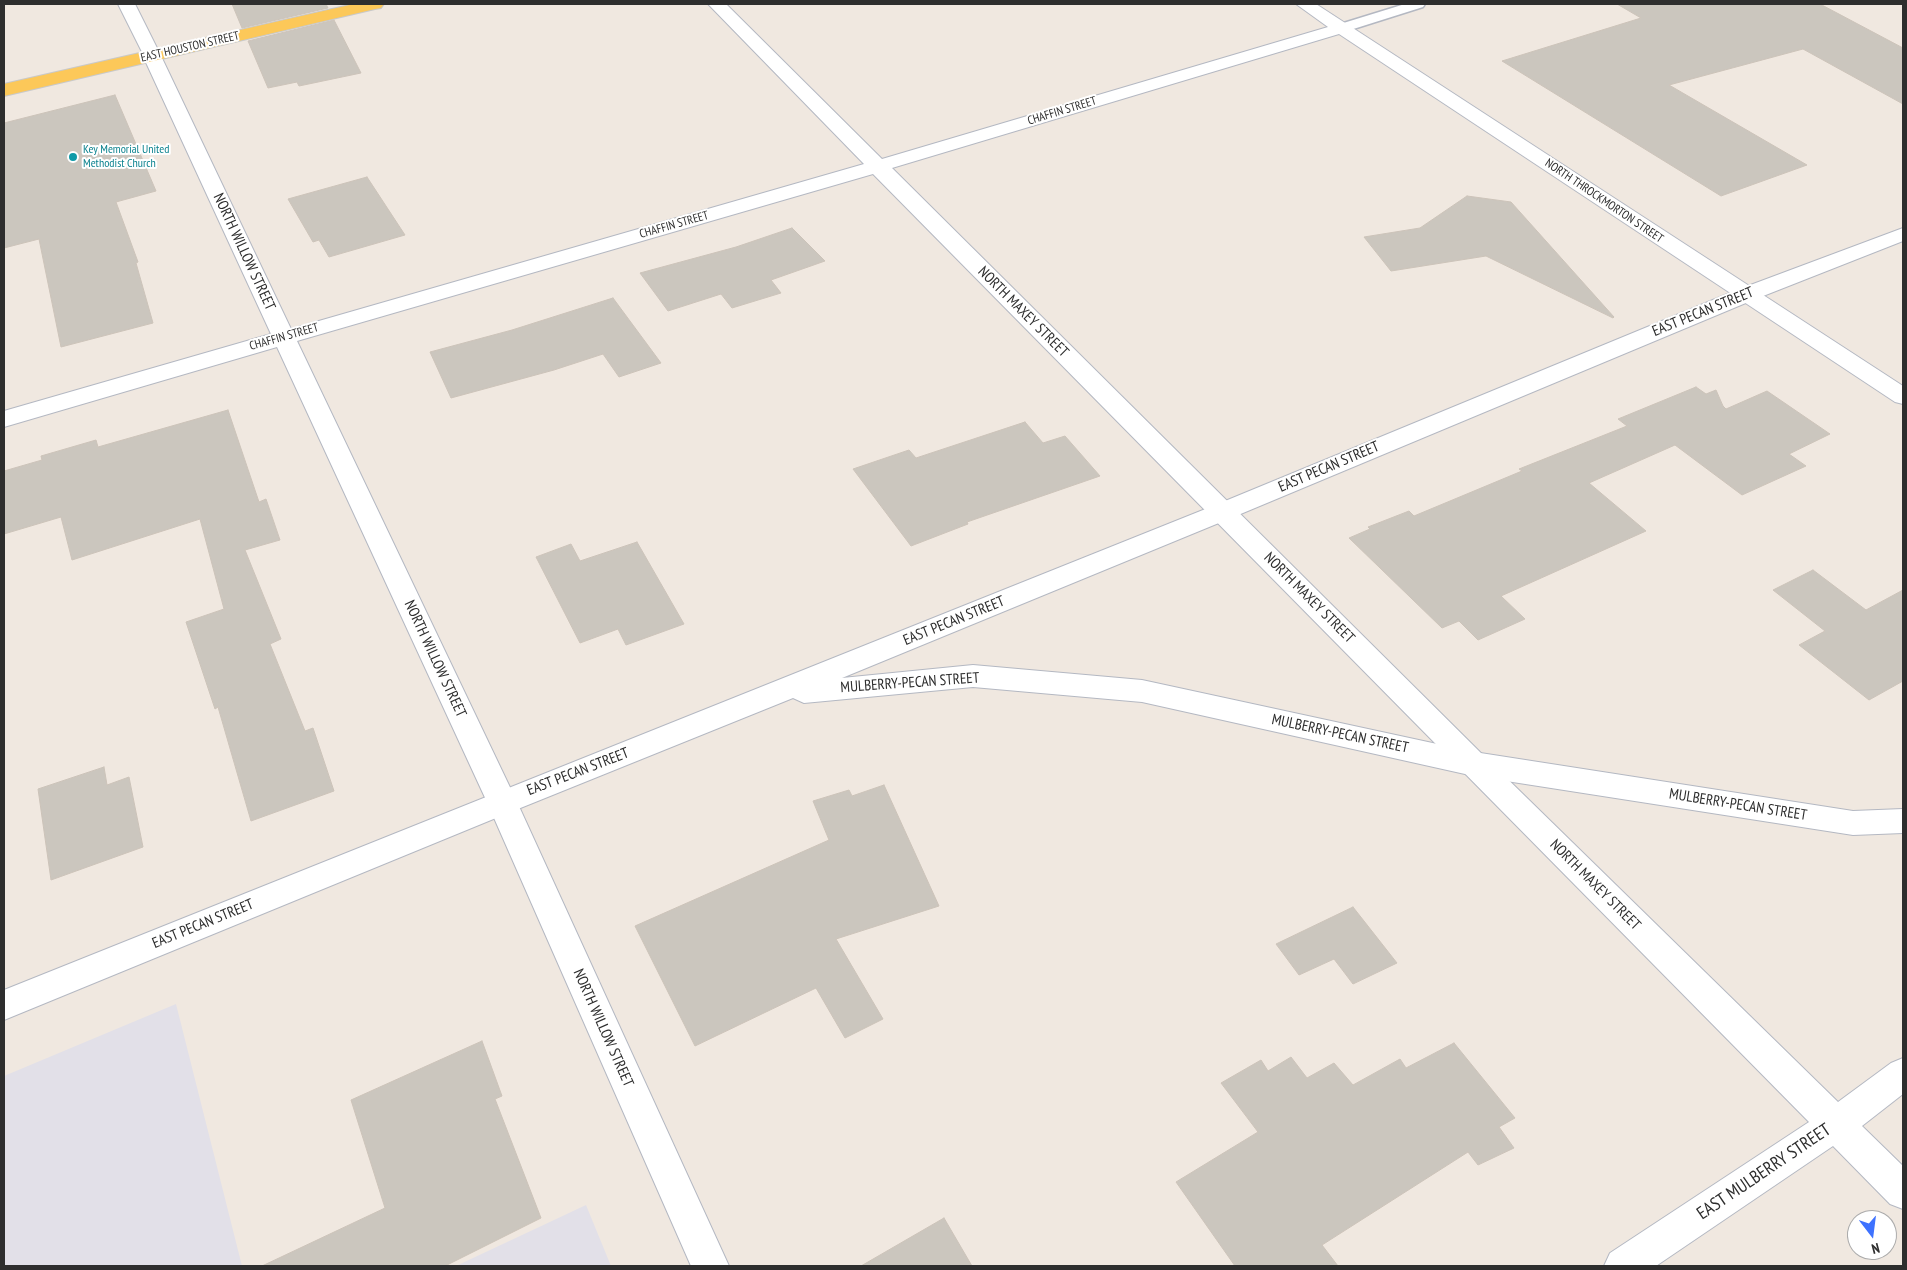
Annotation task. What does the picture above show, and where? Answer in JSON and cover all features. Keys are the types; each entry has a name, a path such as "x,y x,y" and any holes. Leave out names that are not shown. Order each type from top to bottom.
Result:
{"main road":[{"name":"EAST HOUSTON STREET","path":"4,90 375,4"}],"street":[{"name":"NORTH WILLOW STREET","path":"127,4 502,802 710,1266"},
{"name":"NORTH MAXEY STREET","path":"716,4 1903,1191"},
{"name":"NORTH THROCKMORTON STREET","path":"1305,4 1745,295 1903,397"},
{"name":"CHAFFIN STREET","path":"4,419 878,166 1342,28"},
{"name":"EAST PECAN STREET","path":"4,1005 1222,512 1745,295 1903,234"},
{"name":"MULBERRY-PECAN STREET","path":"774,694 973,676 1142,691 1474,764 1853,823 1903,821"},
{"name":"EAST MULBERRY STREET","path":"1623,1266 1836,1124 1903,1074"}],"lane":[{"path":"1342,28 1418,4"}],"shaded area":[{"path":"176,1004 242,1266 4,1266 4,1076"},
{"path":"586,1205 611,1266 456,1266"}],"building":[{"path":"232,4 326,4 328,8 242,28"},
{"path":"1617,4 1820,4 1903,48 1903,104 1803,49 1669,85 1807,165 1721,196 1502,61 1641,18"},
{"path":"334,20 361,73 299,86 297,82 268,88 248,41"},
{"name":"Key Memorial United Methodist Church","path":"115,95 156,191 116,202 138,262 136,263 153,323 61,347 39,239 4,248 4,123"},
{"path":"367,177 405,235 329,257 319,240 313,242 288,199"},
{"path":"1467,196 1511,202 1614,317 1486,256 1391,271 1364,237 1420,228"},
{"path":"792,228 825,261 771,280 781,293 732,308 721,294 668,311 640,273 736,247"},
{"path":"613,298 661,363 619,377 603,354 554,370 451,398 430,352 512,330"},
{"path":"1696,387 1706,394 1716,390 1726,409 1767,391 1830,434 1789,454 1806,466 1742,495 1675,445 1589,483 1646,531 1501,596 1525,619 1478,640 1459,621 1442,628 1349,538 1370,529 1368,527 1409,511 1414,516 1522,471 1519,469 1627,426 1618,419"},
{"path":"228,410 259,502 266,499 280,540 245,550 281,639 270,644 305,731 313,728 334,791 251,821 218,707 215,709 186,622 224,609 200,519 72,560 61,517 4,534 4,471 42,460 41,456 96,440 98,447"},
{"path":"1025,422 1043,443 1065,436 1100,476 967,522 968,524 911,546 853,469 909,450 916,458"},
{"path":"637,542 684,624 626,645 618,629 580,643 536,557 571,544 580,561"},
{"path":"1813,570 1866,610 1903,590 1903,681 1869,700 1799,645 1825,631 1773,590"},
{"path":"104,767 107,785 129,777 143,847 51,880 38,789"},
{"path":"884,785 939,906 836,939 883,1019 845,1038 816,988 695,1046 635,926 829,840 813,801 849,790 852,796"},
{"path":"1353,907 1397,963 1353,984 1334,959 1299,975 1276,944"},
{"path":"482,1041 502,1096 495,1099 541,1218 445,1266 262,1266 385,1208 351,1100"},
{"path":"1454,1043 1515,1118 1499,1127 1514,1148 1478,1165 1468,1152 1322,1245 1338,1266 1235,1266 1176,1182 1258,1132 1221,1083 1261,1060 1268,1071 1291,1057 1307,1078 1334,1063 1353,1085 1400,1059 1406,1068"},
{"path":"944,1218 972,1266 861,1266"}],"place":[{"name":"Key Memorial United Methodist Church","path":"73,157"}]}
